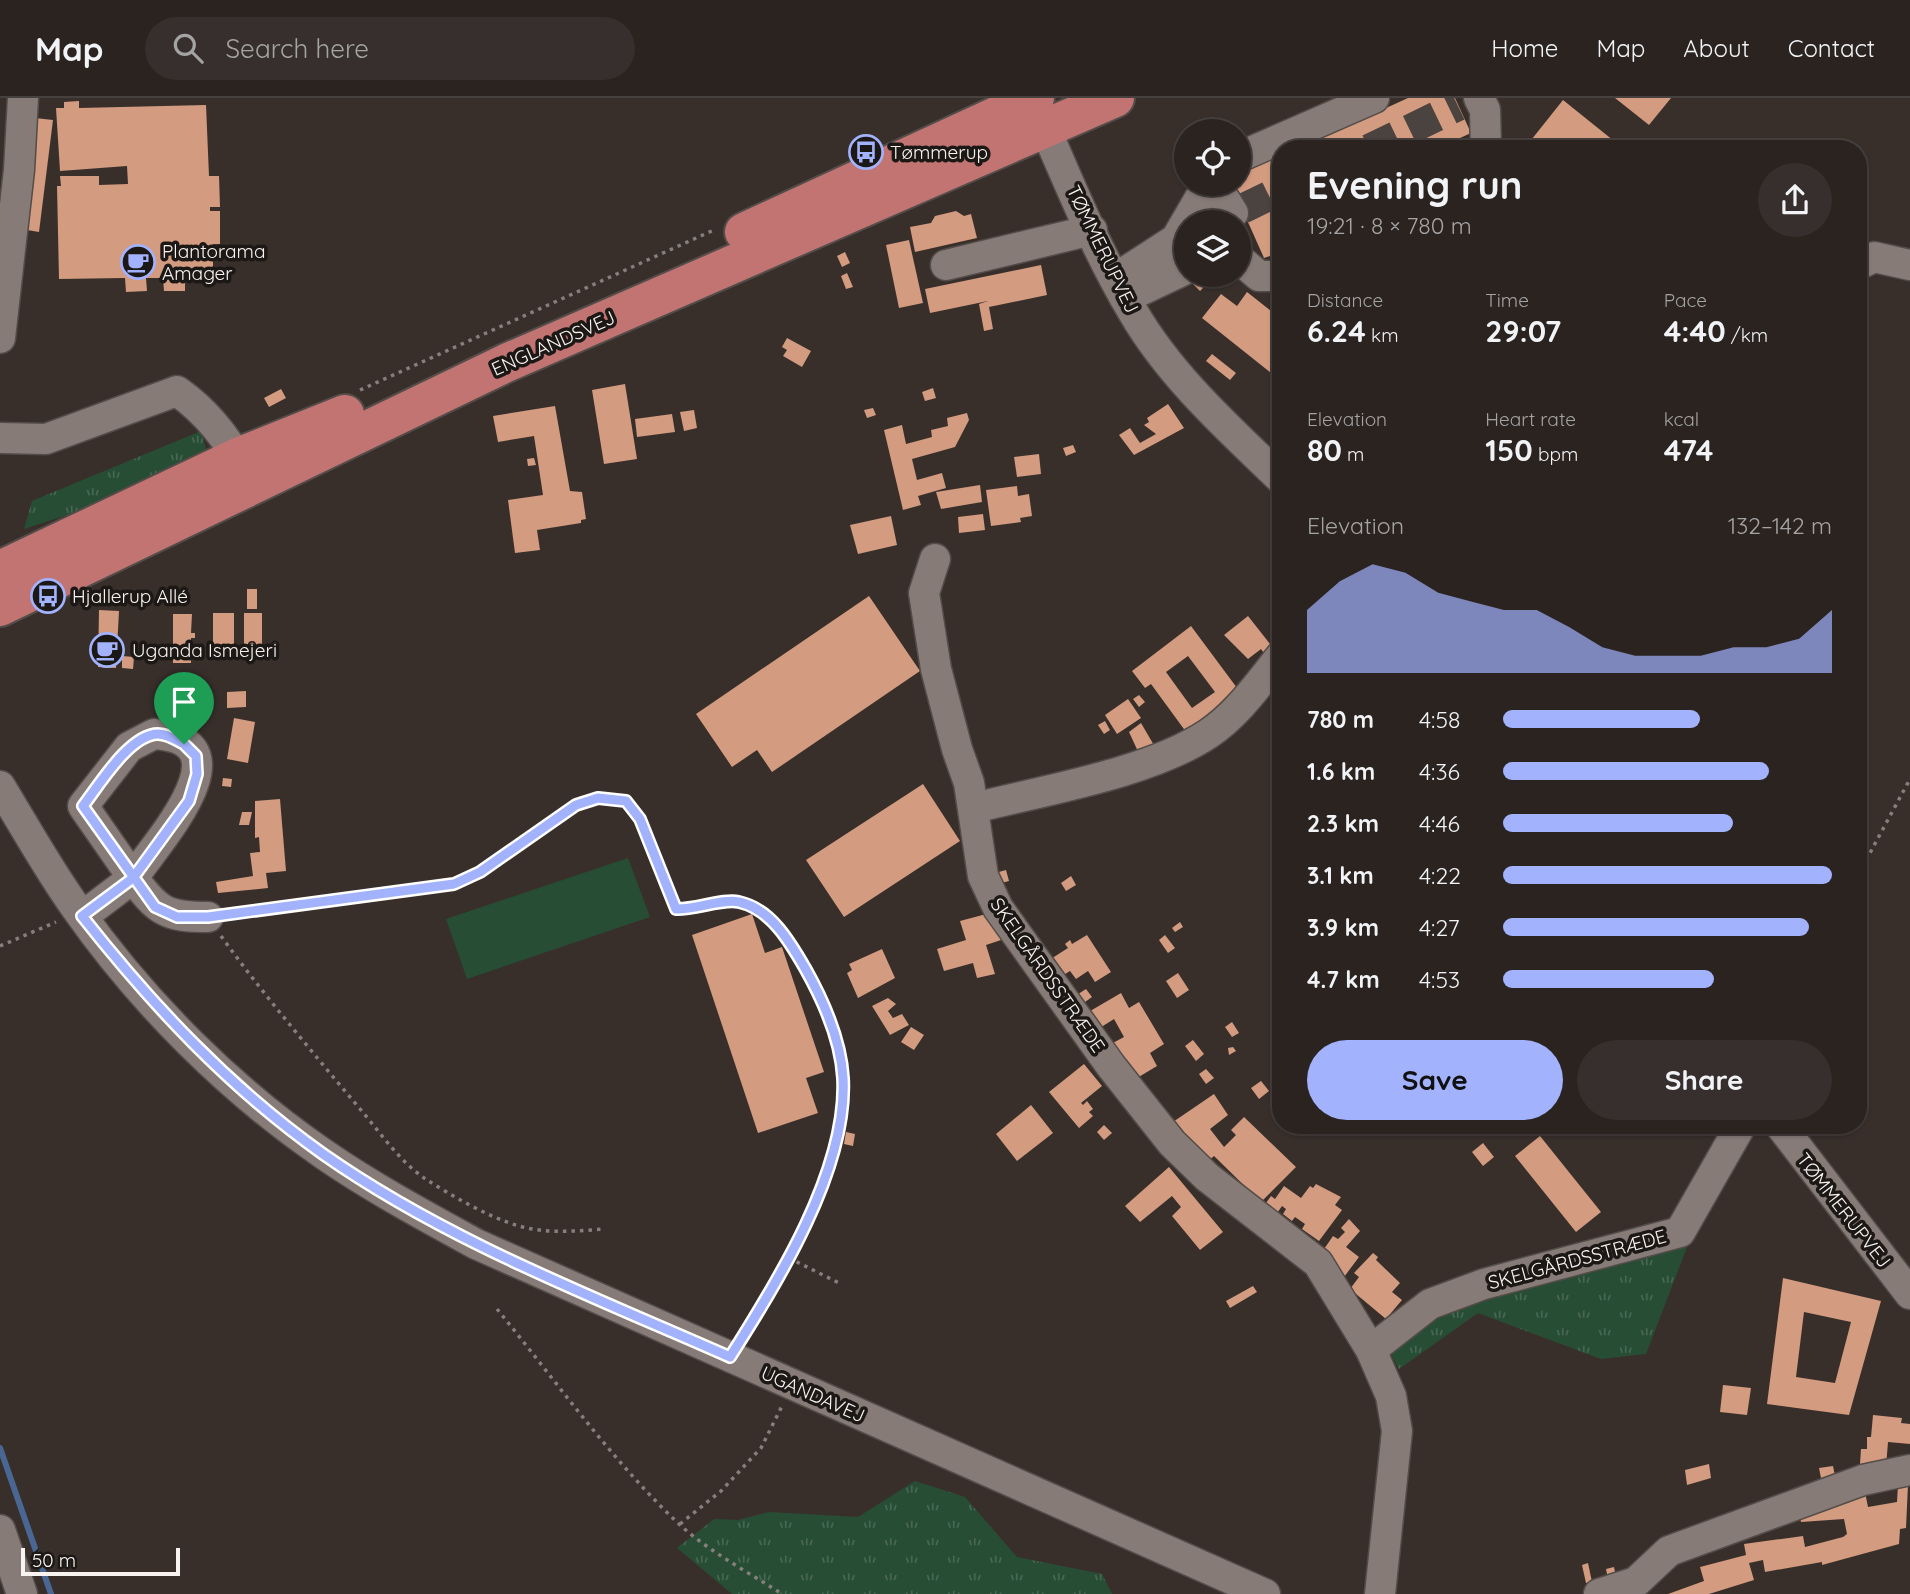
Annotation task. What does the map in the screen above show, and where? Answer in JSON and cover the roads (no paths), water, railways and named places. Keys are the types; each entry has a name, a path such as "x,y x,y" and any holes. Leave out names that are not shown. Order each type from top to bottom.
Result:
{"main road":[{"name":"ENGLANDSVEJ","path":"0,570 506,363 1036,106 1115,98"},
{"name":"ENGLANDSVEJ","path":"0,607 245,471"}],"street":[{"path":"0,338 6,265 19,170 23,98"},
{"path":"1278,140 1374,98"},
{"path":"1472,101 1485,110 1486,140"},
{"name":"TØMMERUPVEJ","path":"1036,106 1121,288 1170,363 1224,425 1272,470"},
{"path":"1251,152 1272,143"},
{"path":"1121,288 1177,239 1201,196"},
{"path":"946,265 1092,230"},
{"path":"1867,260 1874,257 1910,265"},
{"path":"1251,269 1259,276 1272,276"},
{"path":"1121,288 1174,273"},
{"path":"0,438 46,439 177,391 199,406 245,471"},
{"name":"SKELGÅRDSSTRÆDE","path":"935,559 925,593 934,656 948,718 974,808 983,876 998,908 1097,1047 1172,1143 1207,1177 1318,1263 1371,1350 1391,1396 1397,1431 1380,1594"},
{"path":"974,808 1165,758 1209,733 1238,709 1272,667"},
{"path":"80,913 133,878 189,801 197,774 196,756 184,744 166,734 154,734 130,747 83,806 133,878 155,907 177,917 208,917"},
{"name":"UGANDAVEJ","path":"0,786 80,913 131,978 187,1039 252,1098 323,1153 395,1200 476,1244 1265,1594"},
{"name":"SKELGÅRDSSTRÆDE","path":"1371,1350 1430,1304 1484,1283 1680,1232 1736,1134"},
{"name":"TØMMERUPVEJ","path":"1787,1134 1910,1294"},
{"path":"1599,1594 1636,1582 1669,1551 1863,1480 1910,1470"},
{"path":"0,1530 22,1594"}],"waterway":[{"path":"0,1448 51,1594"}],"tunnel":[{"path":"1388,140 1458,106"},
{"path":"1242,209 1272,194"}],"place":[{"name":"Tømmerup","path":"866,152"},
{"name":"Plantorama Amager","path":"138,262"},
{"name":"Hjallerup Allé","path":"48,596"},
{"name":"Uganda Ismejeri","path":"107,650"}]}
